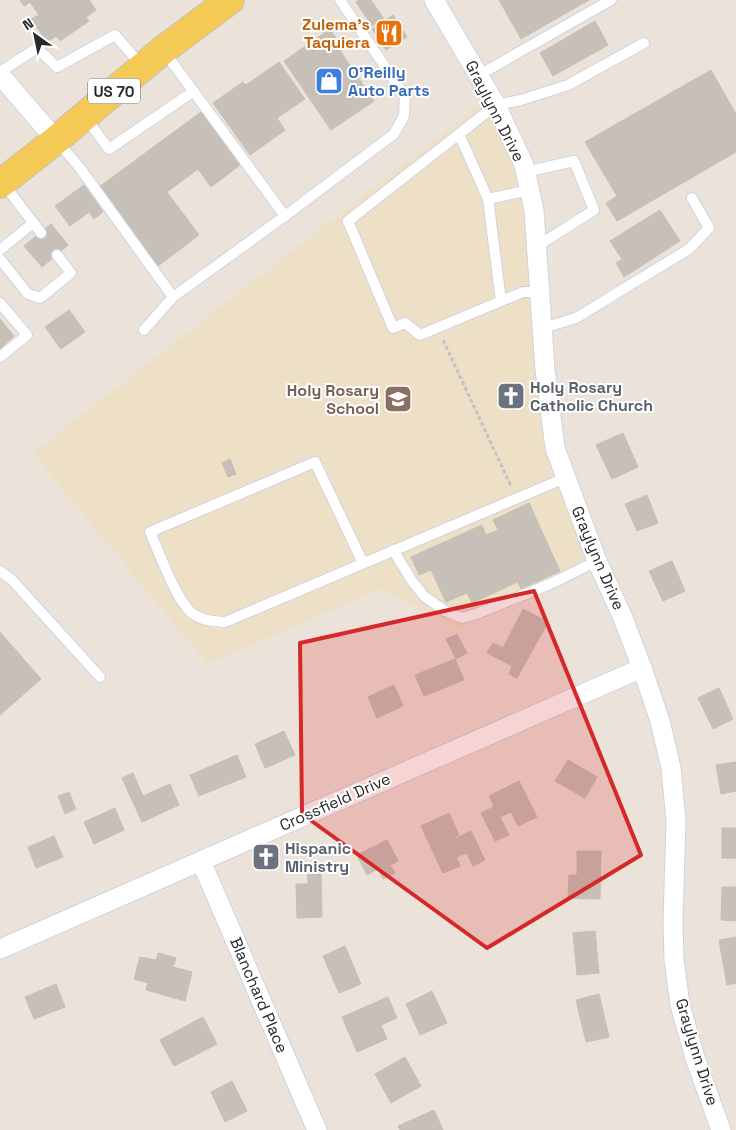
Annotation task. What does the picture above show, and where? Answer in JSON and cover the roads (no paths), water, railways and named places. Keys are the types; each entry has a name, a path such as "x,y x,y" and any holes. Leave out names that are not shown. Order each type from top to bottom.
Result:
{"main road":[{"name":"US 70","path":"1,183 56,140 163,50 230,0"}],"street":[{"name":"Graylynn Drive","path":"434,0 496,105 524,165 534,210 545,369 555,448 597,561 623,618 642,668 660,721 672,768 676,820 674,960 680,1004 695,1058 721,1130"},
{"path":"0,73 56,140"},
{"name":"Crossfield Drive","path":"0,949 642,668"},
{"name":"Blanchard Place","path":"201,861 317,1130"}],"lane":[{"path":"144,330 173,297 394,134 404,116 405,96 340,0"},
{"path":"479,75 612,0"},
{"path":"0,73 37,48 57,68 115,35 142,67"},
{"path":"540,292 523,292 420,336 405,323 393,328 348,221 496,105 521,100 568,85 644,43"},
{"path":"163,50 285,216"},
{"path":"84,116 109,149 194,90"},
{"path":"459,134 488,199 501,301"},
{"path":"56,140 80,168 173,297"},
{"path":"488,199 574,161 594,210 536,247"},
{"path":"1,183 41,233"},
{"path":"543,328 576,318 689,249 709,228 692,198"},
{"path":"0,250 33,223"},
{"path":"0,259 28,294 40,298 71,273 57,254"},
{"path":"0,303 27,335 0,357"},
{"path":"363,563 314,462 150,532 182,603 193,615 208,621 225,622 565,478"},
{"path":"394,550 412,581 424,596 445,611 462,618 550,584 597,561"},
{"path":"0,572 12,580 100,676"}],"place":[{"name":"Zulema's Taquiera","path":"389,33"},
{"name":"O'Reilly Auto Parts","path":"329,81"},
{"name":"Holy Rosary Catholic Church","path":"511,396"},
{"name":"Holy Rosary School","path":"398,399"},
{"name":"Hispanic Ministry","path":"266,857"}]}
